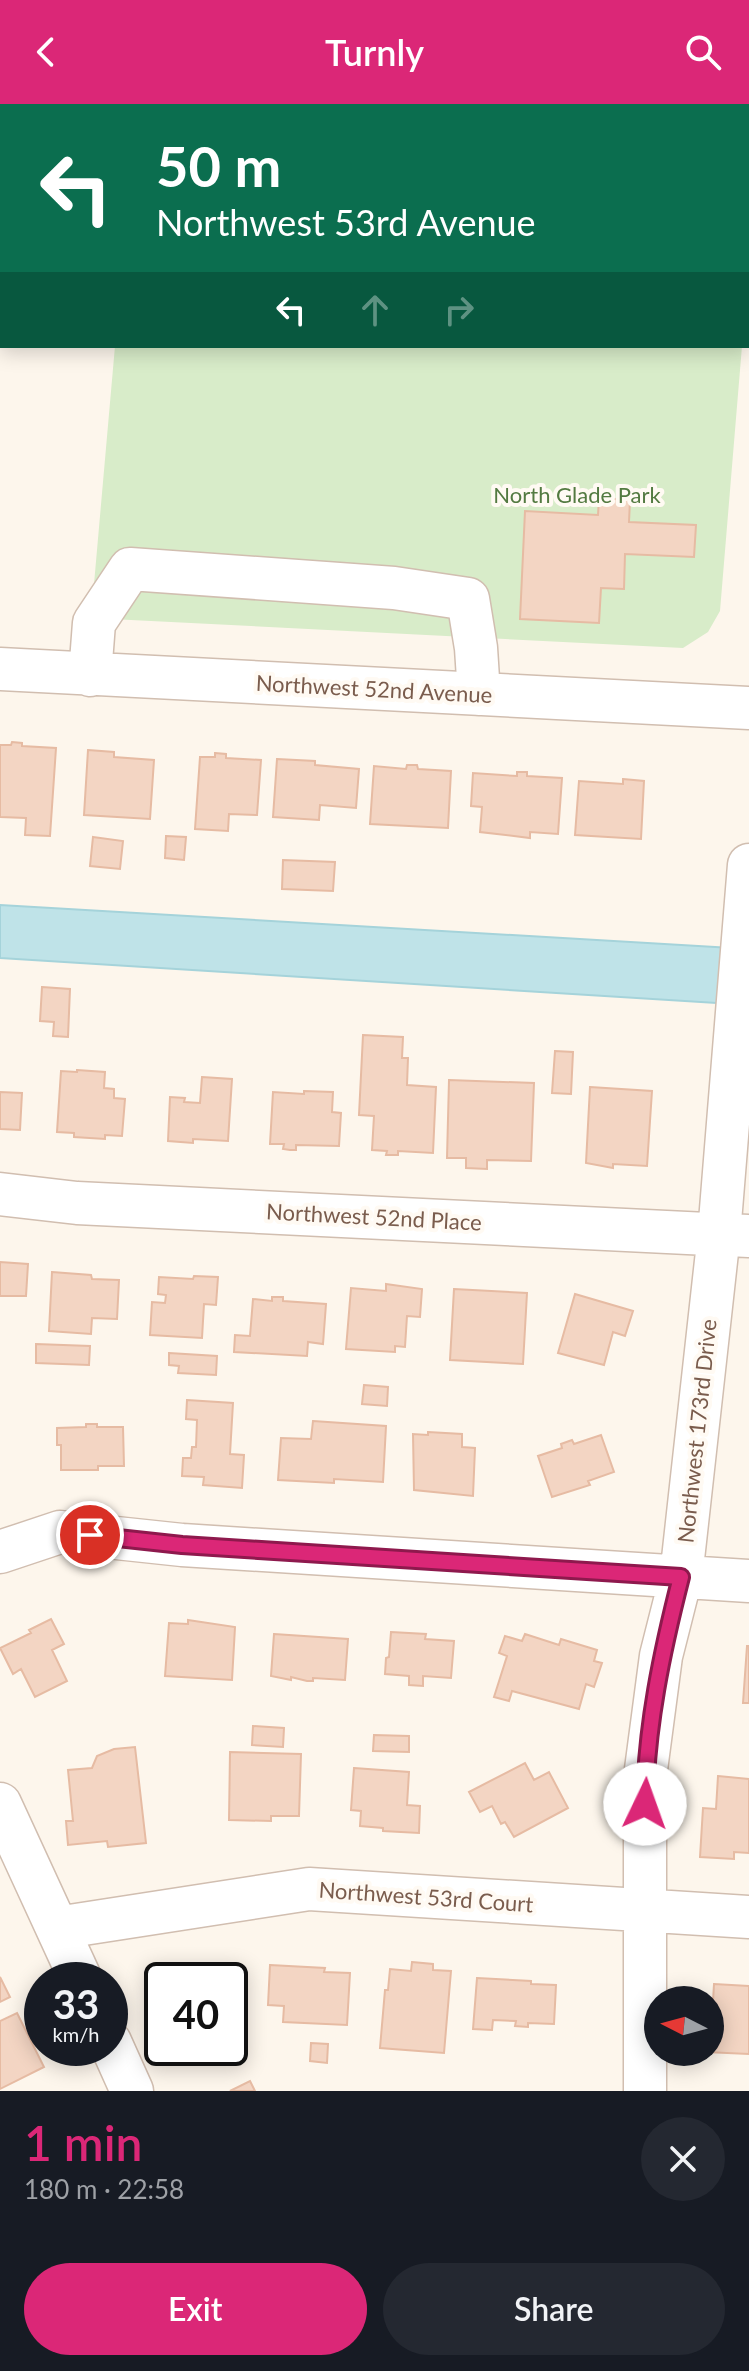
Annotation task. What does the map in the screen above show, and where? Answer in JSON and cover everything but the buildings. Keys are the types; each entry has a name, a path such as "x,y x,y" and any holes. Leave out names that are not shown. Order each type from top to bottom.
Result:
{"street":[{"path":"90,675 94,623 130,569 394,588 468,599 479,694"},
{"name":"Northwest 52nd Avenue","path":"0,669 749,708"},
{"name":"Northwest 173rd Drive","path":"645,2091 645,1777 661,1656 681,1577 734,1235 736,1023 749,865"},
{"name":"Northwest 52nd Place","path":"0,1194 77,1203 734,1235"},
{"path":"0,1552 60,1532 182,1545 749,1581"},
{"path":"0,1804 73,1962"},
{"name":"Northwest 53rd Court","path":"57,1928 309,1889 749,1917"},
{"path":"121,2066 132,2091"}],"green space":[{"name":"North Glade Park","path":"115,348 742,348 720,611 708,632 683,648 91,618"}],"water":[{"path":"0,905 749,949 749,1005 0,958"}],"route":[{"path":"90,1535 182,1545 681,1577 661,1656 645,1777 645,1804"}]}
